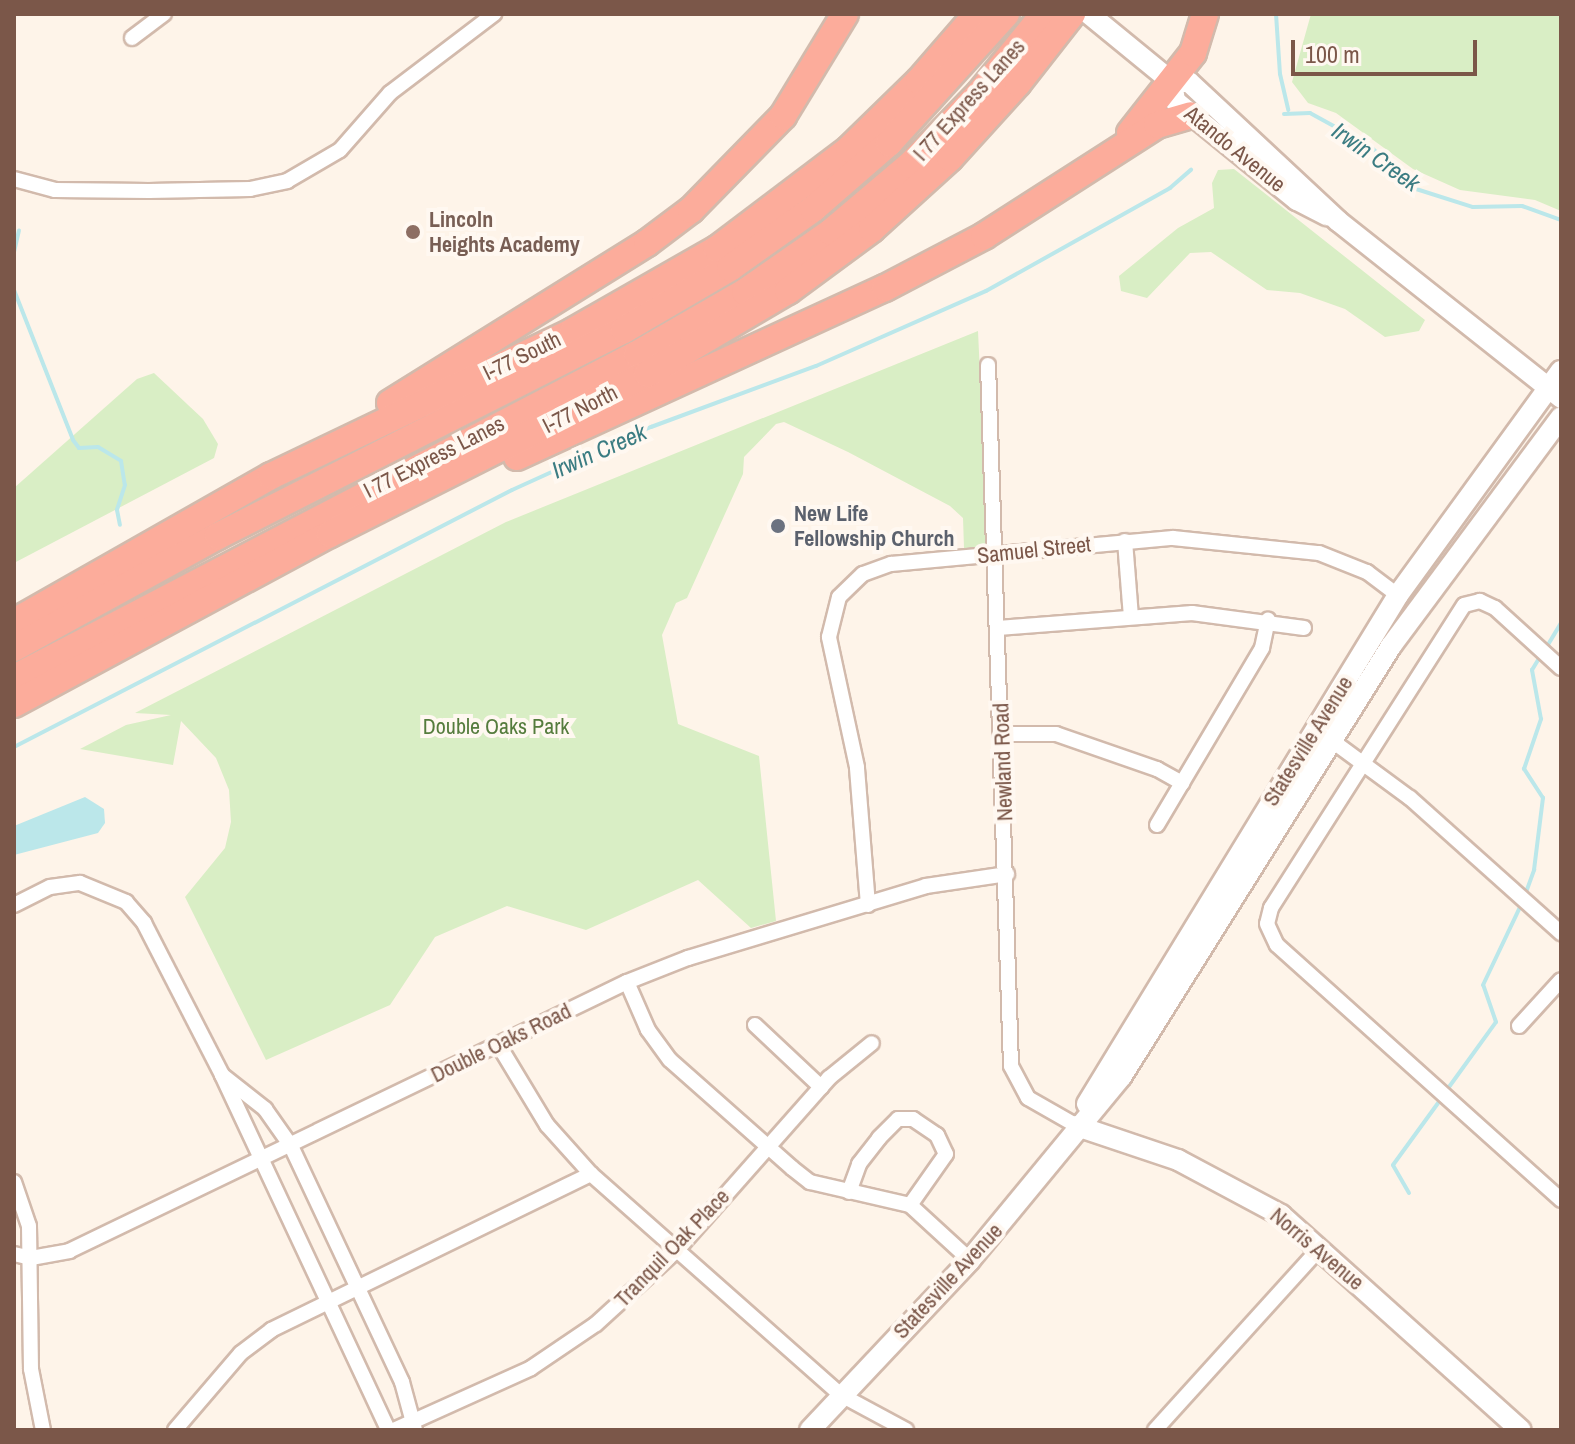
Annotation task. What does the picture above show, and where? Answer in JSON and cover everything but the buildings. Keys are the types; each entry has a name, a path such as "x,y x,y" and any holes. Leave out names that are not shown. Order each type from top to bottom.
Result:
{"highway":[{"path":"271,476 681,218 783,116 845,14"},
{"name":"I-77 South","path":"14,622 271,476 573,331 717,249 799,191 866,134 977,14"},
{"name":"I 77 Express Lanes","path":"14,648 256,517 610,337 730,268 813,209 881,151 936,97 1006,14"},
{"name":"I 77 Express Lanes","path":"14,678 269,541 637,354 745,292 831,232 910,165 980,93 1044,14"},
{"name":"I-77 North","path":"14,704 474,461 686,353 817,271 950,158 1072,14"},
{"path":"1117,148 1172,82 1197,46 1205,14"},
{"path":"474,461 523,456 873,294 996,229 1117,148 1164,121 1191,115"}],"main road":[{"path":"1094,18 1172,82"},
{"name":"Atando Avenue","path":"1338,221 1307,187 1189,82 1172,82 1175,101 1297,200 1338,221 1557,385"},
{"name":"Statesville Avenue","path":"1077,1126 1108,1064 1398,595 1557,385"},
{"name":"Statesville Avenue","path":"810,1430 970,1260 1077,1126 1121,1077 1331,740 1434,583 1561,417"},
{"name":"Norris Avenue","path":"1077,1126 1117,1136 1224,1182 1290,1222 1521,1430"}],"street":[{"path":"132,38 164,14"},
{"path":"18,185 163,191 250,189 287,181 340,150 390,93 494,14"},
{"name":"Newland Road","path":"988,365 1011,1066 1028,1098 1077,1126"},
{"name":"Samuel Street","path":"868,905 857,767 829,637 835,605 850,584 875,568 995,553 1173,538 1294,548 1367,572 1398,595"},
{"path":"1125,541 1131,617"},
{"path":"1561,668 1495,608 1480,601 1464,605 1271,908 1267,924 1277,945 1561,1200"},
{"path":"998,628 1192,613 1268,620 1304,628"},
{"path":"1157,825 1262,648 1268,620"},
{"path":"1002,734 1056,734 1157,769 1182,783"},
{"path":"1331,740 1453,834 1561,933"},
{"name":"Double Oaks Road","path":"14,1254 31,1258 69,1251 627,982 688,958 941,883 1007,874"},
{"path":"14,905 50,887 80,883 126,902 144,923 222,1075 388,1430"},
{"path":"1519,1026 1561,980"},
{"path":"627,982 648,1030 670,1060 810,1182 910,1205 970,1260"},
{"path":"755,1025 821,1087"},
{"name":"Tranquil Oak Place","path":"394,1430 415,1426 560,1350 676,1251 821,1087 872,1043"},
{"path":"498,1044 547,1125 591,1174 841,1395 906,1430"},
{"path":"222,1075 265,1109 291,1146 404,1387 415,1426"},
{"path":"849,1192 859,1164 879,1138 898,1119 913,1119 937,1135 946,1154 910,1205"},
{"path":"175,1430 241,1353 271,1330 591,1174"},
{"path":"14,1182 29,1226 31,1369 43,1430"},
{"path":"1155,1430 1319,1249"}],"green space":[{"path":"1311,14 1561,14 1561,211 1535,200 1460,190 1413,169 1336,113 1308,103 1292,82"},
{"path":"1234,169 1425,320 1419,331 1385,337 1345,309 1300,293 1267,290 1211,252 1190,253 1147,298 1121,291 1119,276 1178,228 1214,208 1212,183 1218,170"},
{"name":"Double Oaks Park","path":"978,331 988,547 964,548 963,518 950,506 848,452 784,422 776,424 744,457 743,474 687,598 676,603 662,635 678,724 759,756 776,921 751,928 698,880 586,930 507,906 435,937 390,1005 266,1060 185,897 225,848 231,822 229,790 216,758 181,721 173,765 80,749 126,725 171,715 135,713 506,522"},
{"path":"154,373 203,419 218,444 214,458 14,563 14,488 137,379"}],"water":[{"path":"85,797 104,809 105,823 98,833 14,855 14,826"}],"waterway":[{"path":"1276,14 1280,74 1288,110"},
{"name":"Irwin Creek","path":"1284,114 1310,113 1370,146 1413,188 1473,207 1522,206 1561,220"},
{"name":"Irwin Creek","path":"14,747 512,490 651,427 816,366 986,291 1170,188 1191,170"},
{"path":"14,252 19,231"},
{"path":"14,290 73,440 79,448 98,447 121,461 125,485 117,510 120,525"},
{"path":"1546,648 1561,623"},
{"path":"1525,895 1534,870 1543,798 1524,769 1541,719 1532,670 1541,655"},
{"path":"1449,1087 1496,1022 1483,985 1522,903"},
{"path":"1409,1193 1393,1165 1438,1103"}],"place":[{"name":"Lincoln Heights Academy","path":"413,232"},
{"name":"New Life Fellowship Church","path":"778,526"}]}
